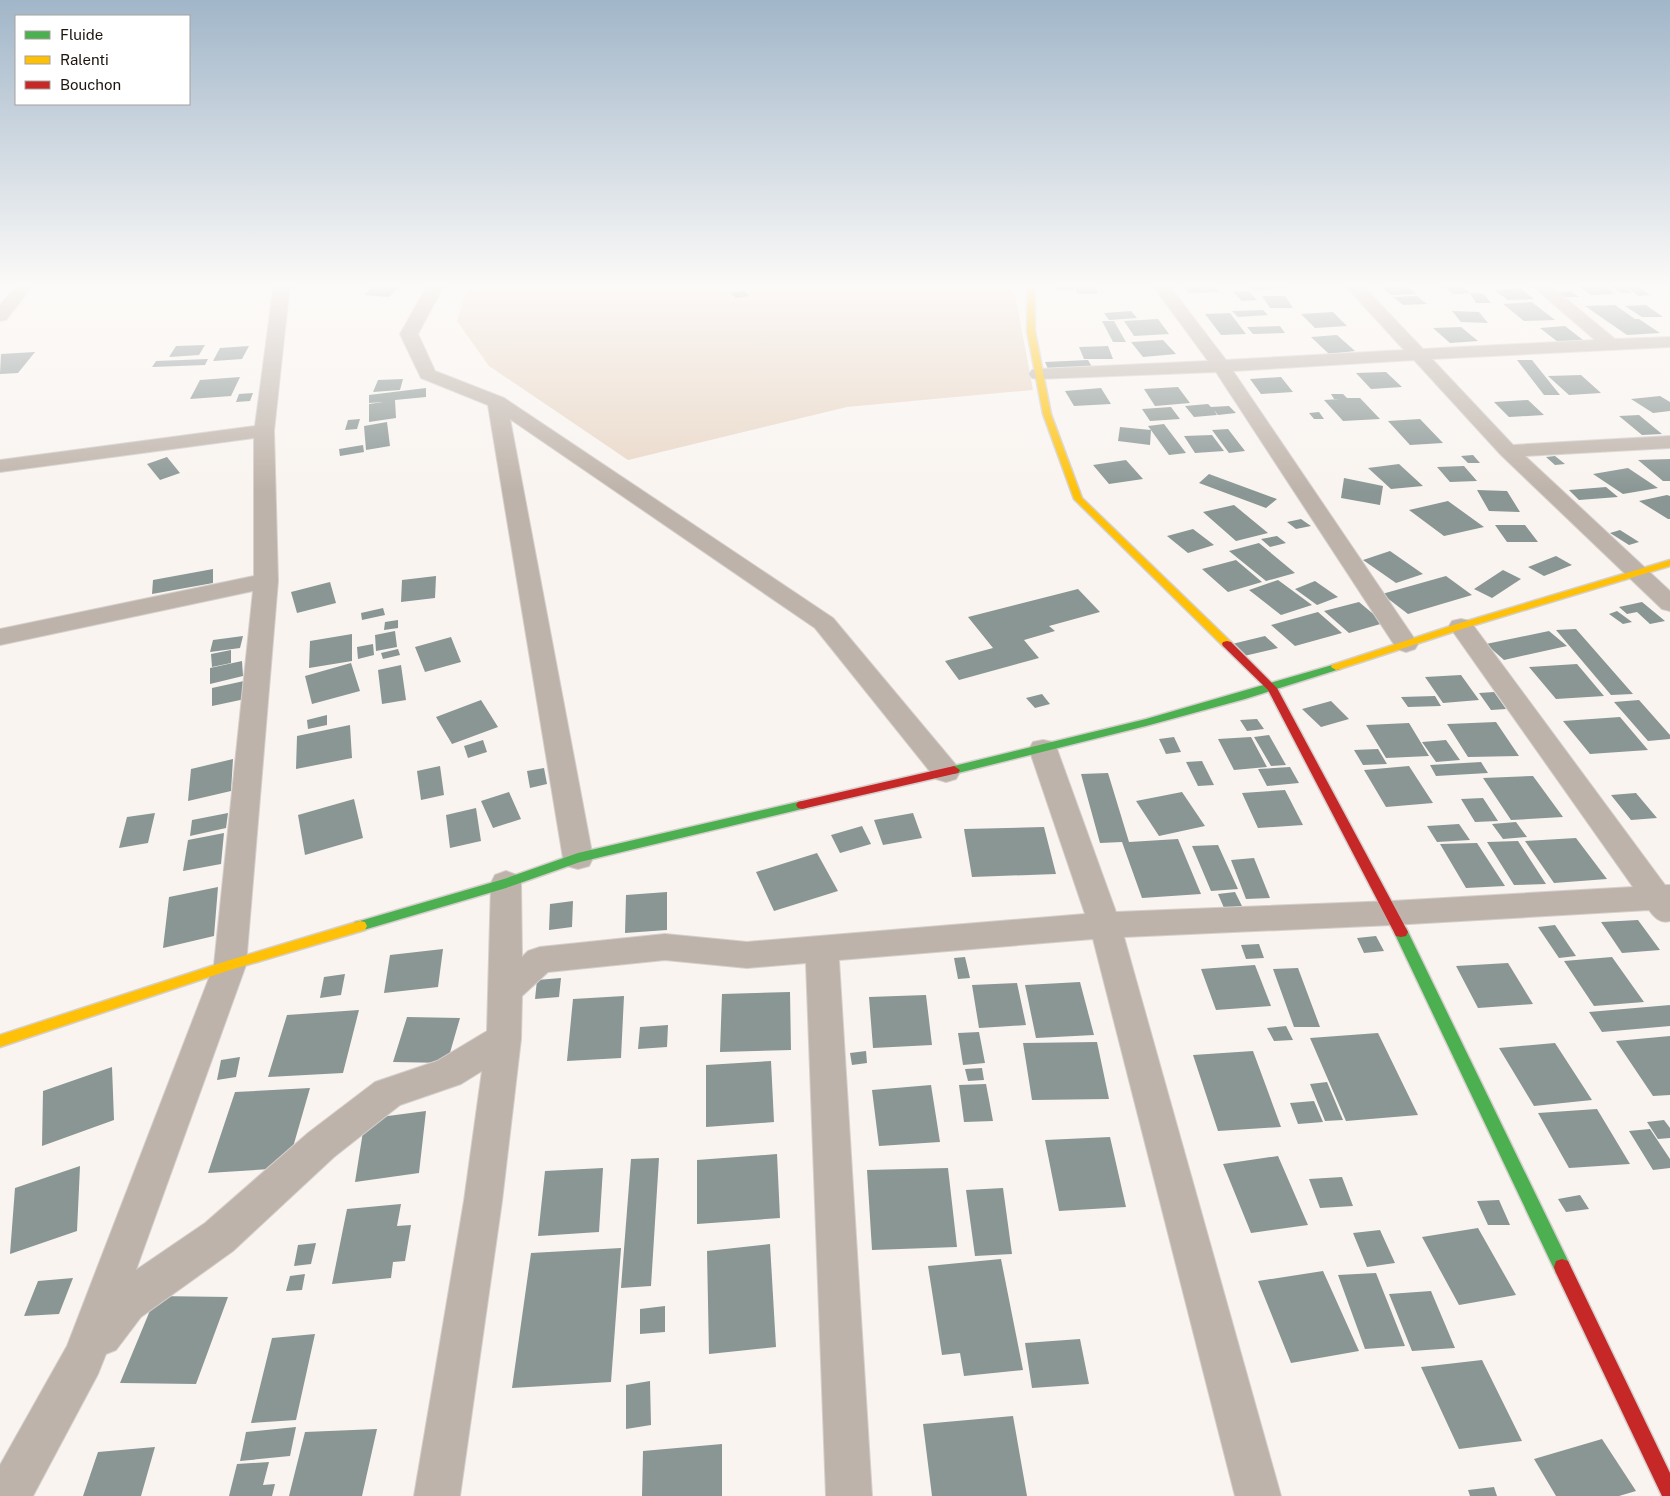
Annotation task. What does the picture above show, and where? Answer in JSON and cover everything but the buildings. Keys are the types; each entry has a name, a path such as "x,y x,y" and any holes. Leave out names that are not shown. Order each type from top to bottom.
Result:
{"street":[{"path":"8,1496 83,1359 230,965 266,581 264,431 274,353"},
{"path":"418,353 427,374 497,402 824,623 946,772"},
{"path":"1035,353 1046,414 1078,499 1272,688 1392,913 1670,1493"},
{"path":"1211,353 1406,644"},
{"path":"1038,374 1456,353"},
{"path":"1418,355 1508,451 1670,604"},
{"path":"497,402 578,858"},
{"path":"0,466 264,431"},
{"path":"1508,451 1670,442"},
{"path":"0,1040 230,965 506,883 578,858 946,772 1272,688 1461,626 1670,563"},
{"path":"0,637 266,581"},
{"path":"1461,626 1666,904"},
{"path":"1042,748 1105,925 1258,1496"},
{"path":"438,1496 484,1201 504,1039 506,883"},
{"path":"505,992 540,960 665,947 747,955 1105,925 1666,904"},
{"path":"822,948 849,1496"},
{"path":"83,1359 126,1302 218,1238 321,1145 388,1093 448,1073 504,1039"}],"shaded area":[{"path":"480,353 1026,353 1033,390 847,407 628,460 489,366"}],"traffic: fast":[{"path":"954,770 1146,723 1336,667"},
{"path":"360,926 506,883 578,858 802,805"},
{"path":"1401,932 1562,1267"}],"traffic: slow":[{"path":"1035,353 1047,414 1078,499 1227,644"},
{"path":"1336,667 1461,626 1670,563"},
{"path":"0,1041 230,965 360,926"}],"traffic: jam":[{"path":"1227,644 1272,688 1401,932"},
{"path":"802,805 954,770"},
{"path":"1562,1267 1670,1493"}]}
